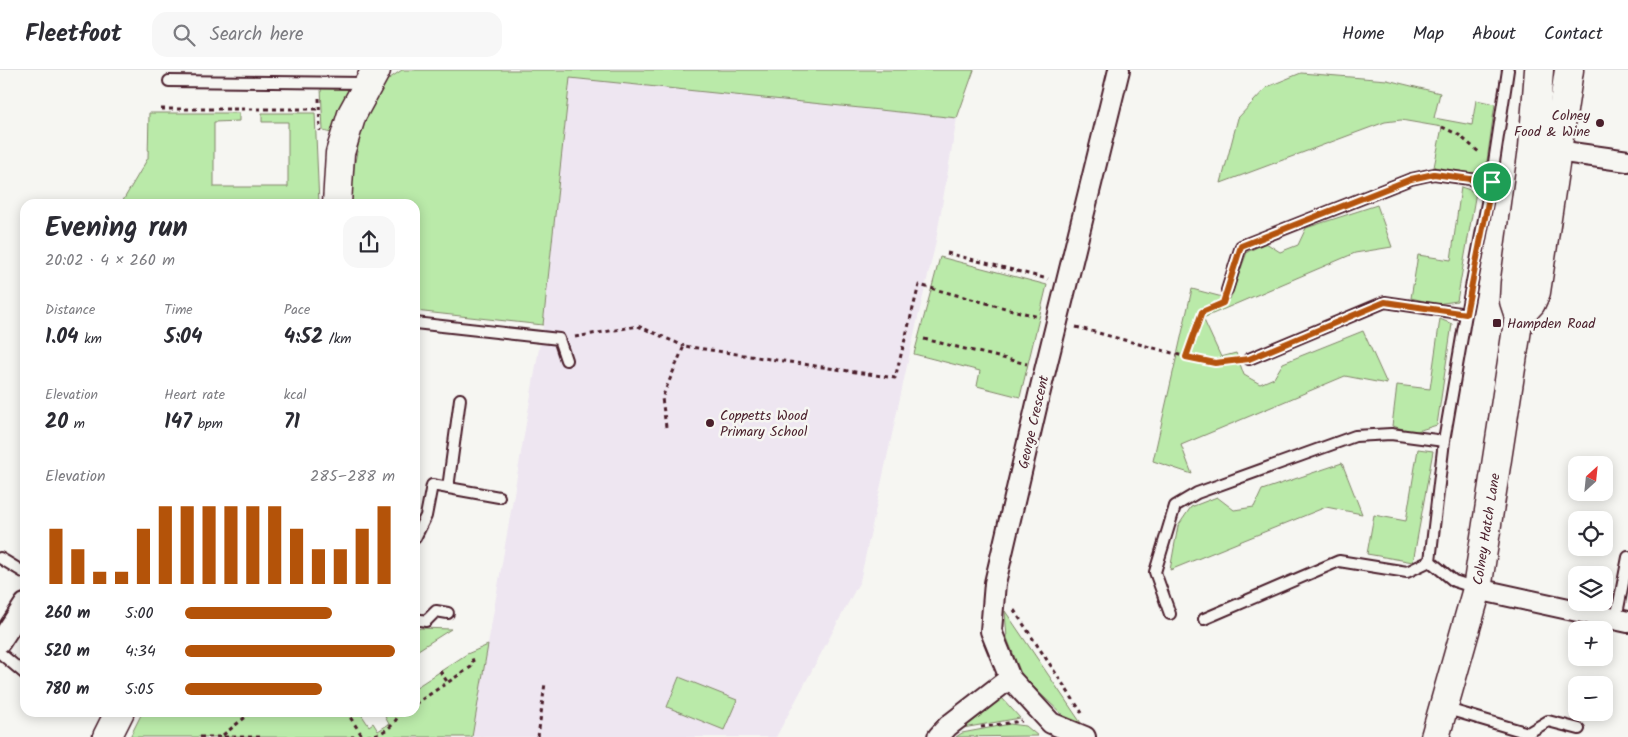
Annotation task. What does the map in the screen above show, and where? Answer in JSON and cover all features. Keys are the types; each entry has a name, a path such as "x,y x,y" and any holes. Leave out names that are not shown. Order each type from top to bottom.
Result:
{"main road":[{"name":"Colney Hatch Lane","path":"1435,737 1476,589 1519,316 1536,292 1545,150 1539,70"},
{"name":"Colney Hatch Lane","path":"1545,150 1569,70"},
{"path":"337,199 340,153 352,114 372,76"},
{"path":"107,737 117,717"}],"street":[{"name":"George Crescent","path":"1086,729 1051,723 1010,678 991,631 995,583 1056,322 1119,70"},
{"path":"1545,150 1628,161"},
{"path":"1476,589 1622,620"},
{"path":"0,642 20,612"},
{"path":"938,737 948,726 1010,678"}],"lane":[{"path":"1430,561 1444,441 1466,314 1492,182 1508,70"},
{"path":"169,81 372,76"},
{"path":"1227,290 1241,246 1411,179 1434,174 1492,182"},
{"path":"1249,359 1385,302 1466,314"},
{"path":"420,324 559,339 566,360"},
{"path":"448,488 460,399"},
{"path":"1170,614 1155,572 1175,506 1197,493 1355,436 1391,434 1444,441"},
{"path":"420,528 426,516 432,485 499,496"},
{"path":"1622,620 1628,557"},
{"path":"0,558 20,570"},
{"path":"1204,619 1339,561 1407,572 1430,561"},
{"path":"1430,561 1454,580 1476,589"},
{"path":"420,619 426,620 436,611 448,613"},
{"path":"0,653 20,670"},
{"path":"1444,708 1528,733 1548,721 1579,729"}],"path":[{"path":"162,109 319,109"},
{"path":"1442,126 1460,135 1494,168"},
{"path":"947,253 1066,283"},
{"path":"559,339 638,326 684,346 895,378 918,285 1186,357 1215,363 1249,359"},
{"path":"1186,357 1202,312 1223,303 1227,290"},
{"path":"924,339 1045,368"},
{"path":"666,427 662,398 684,346"},
{"path":"995,583 1086,729"},
{"path":"420,701 472,667 471,655"},
{"path":"440,671 448,683"},
{"path":"538,737 545,683"},
{"path":"978,728 1011,721 1019,722 1040,711"},
{"path":"222,736 246,717"},
{"path":"350,717 364,737"},
{"path":"352,737 377,735 392,725 397,717"},
{"path":"200,737 260,737"}],"shaded area":[{"name":"Coppetts Wood Primary School","path":"570,78 957,118 935,246 860,581 776,737 472,737 543,325"}],"green space":[{"path":"402,70 974,70 957,118 570,78 543,325 420,312 420,199 351,199 350,188 366,105 384,82"},
{"path":"1301,73 1387,80 1440,93 1434,118 1472,125 1476,100 1495,104 1485,175 1434,167 1442,127 1401,120 1385,122 1221,183 1238,118 1267,87"},
{"path":"321,88 354,89 336,134 323,131"},
{"path":"149,113 239,113 239,121 214,122 214,187 288,187 288,122 262,122 262,113 315,113 319,199 124,199 148,158"},
{"path":"1461,187 1476,192 1457,301 1437,304 1411,298 1418,255 1451,260"},
{"path":"1377,205 1392,247 1355,253 1203,318 1221,357 1236,353 1244,375 1260,384 1274,378 1283,363 1363,331 1387,384 1345,376 1181,445 1192,474 1153,461 1192,289 1230,299 1247,252 1266,243 1280,252 1298,245 1306,228"},
{"path":"940,257 1047,285 1020,397 977,386 980,371 914,354"},
{"path":"1440,319 1452,324 1437,425 1414,432 1392,426 1397,385 1430,389"},
{"path":"1418,449 1433,451 1413,562 1367,554 1374,515 1406,521"},
{"path":"1342,463 1362,514 1326,507 1170,570 1178,526 1191,507 1217,497 1234,510 1254,507 1262,490"},
{"path":"1005,611 1083,726 1068,720 1022,676 1007,638"},
{"path":"420,628 451,629 420,649"},
{"path":"488,645 472,737 130,737 140,717 363,717 369,726 373,723 378,731 389,724 385,717 420,717 420,685 467,654"},
{"path":"679,677 737,700 724,730 667,707"},
{"path":"1002,698 1020,718 963,728 962,726"},
{"path":"1010,724 1026,726 1038,736 956,737 962,733"}],"place":[{"name":"Colney Food & Wine","path":"1600,123"},
{"name":"Hampden Road","path":"1497,323"},
{"name":"Coppetts Wood Primary School","path":"710,423"}],"route":[{"path":"1434,174 1492,182 1466,314 1385,302 1249,359 1215,363 1186,357 1202,312 1223,303 1241,246 1411,179 1434,174"}]}
